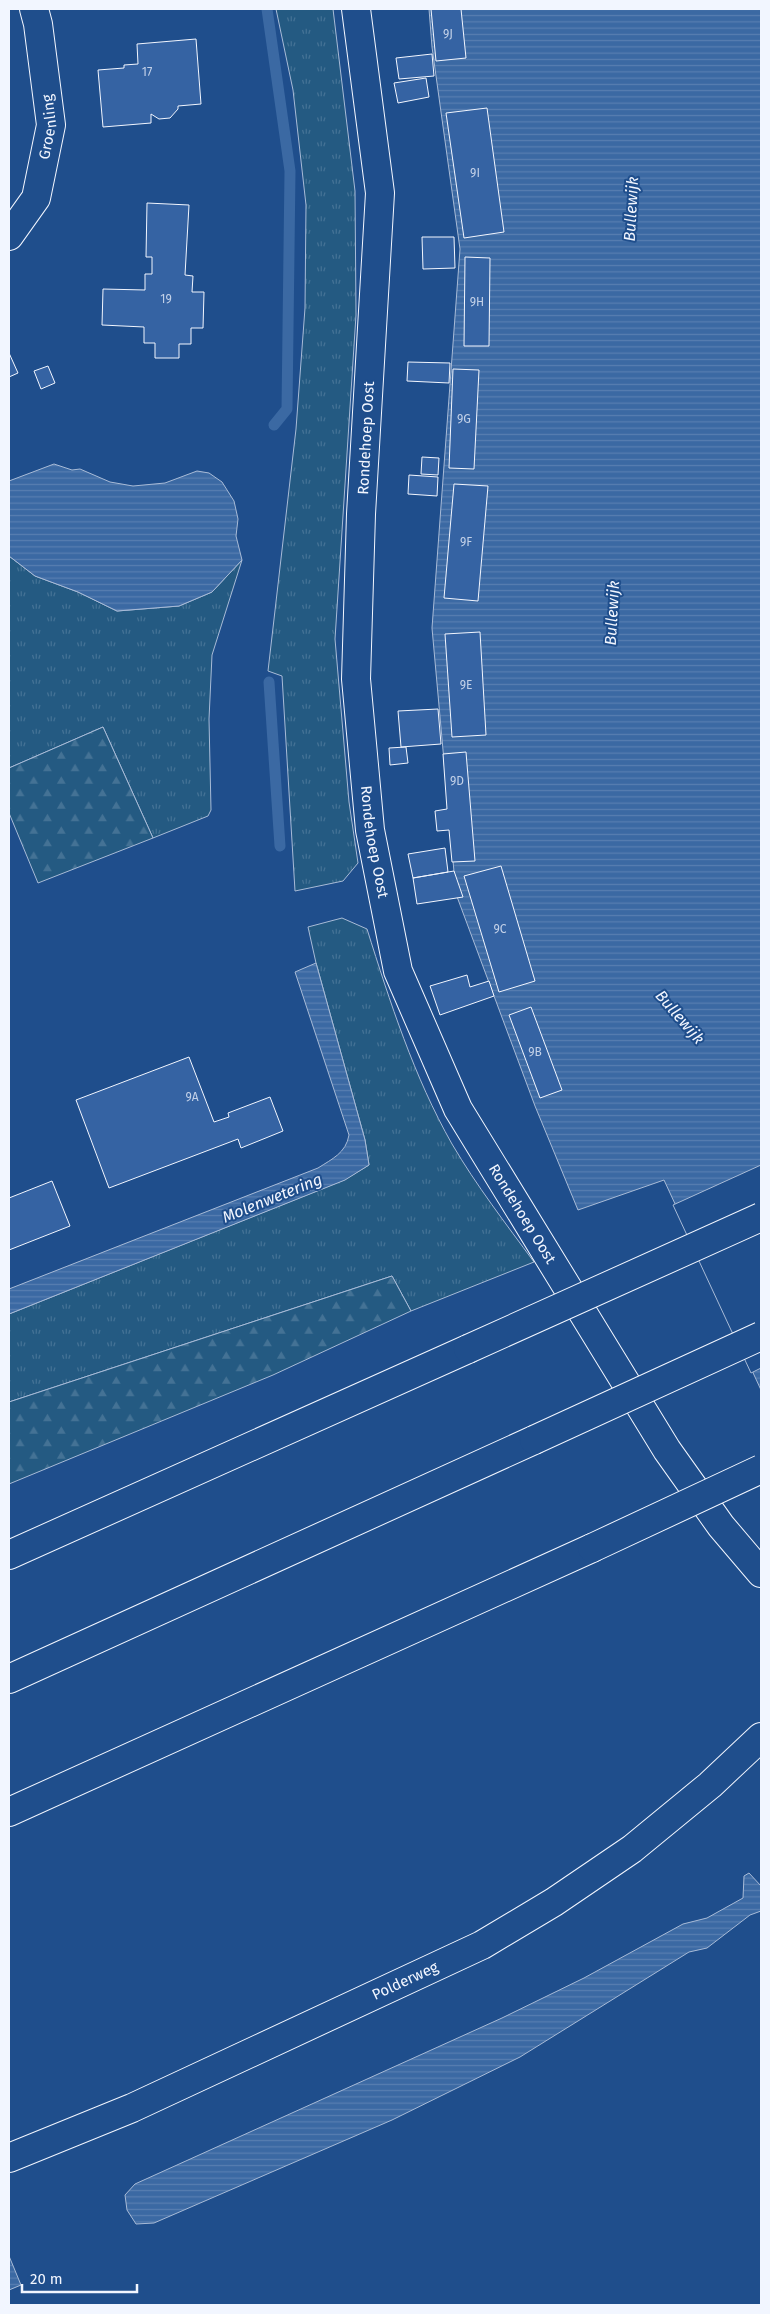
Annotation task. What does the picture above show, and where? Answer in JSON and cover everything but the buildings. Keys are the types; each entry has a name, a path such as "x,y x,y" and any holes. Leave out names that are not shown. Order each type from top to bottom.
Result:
{"main road":[{"name":"Groenling","path":"9,236 36,198 51,125 38,24 34,9"},
{"name":"Rondehoep Oost","path":"356,9 380,193 362,514 356,679 370,830 398,971 458,1109 667,1450 720,1526 761,1573"},
{"path":"9,1556 761,1216"},
{"path":"9,1680 761,1336"},
{"path":"9,1812 592,1548 761,1469"},
{"name":"Polderweg","path":"9,2158 132,2108 482,1945 554,1902 632,1849 710,1785 761,1737"}],"green space":[{"path":"276,9 333,9 355,191 356,315 335,639 349,802 358,863 343,881 295,891 282,676 268,671 296,429 305,308 306,205 293,90"},
{"path":"9,556 35,576 78,592 117,611 179,606 212,592 242,560 212,655 209,719 211,810 208,816 153,838 103,727 9,768"},
{"path":"103,727 153,838 38,883 9,813 9,768"},
{"path":"342,918 367,929 414,1066 438,1119 471,1174 534,1262 411,1311 392,1276 9,1402 9,1314 344,1180 369,1165 365,1140 316,963 308,927"},
{"path":"392,1276 411,1311 273,1375 9,1484 9,1402"}],"water":[{"name":"Bullewijk","path":"429,9 761,9 761,1390 664,1180 578,1210 535,1106 456,894 432,628 460,249 432,47"},
{"path":"54,464 72,470 80,469 110,482 133,486 165,483 197,471 209,473 222,482 234,501 238,519 236,536 242,560 212,592 179,606 117,611 78,592 35,576 9,556 9,481"},
{"name":"Molenwetering","path":"316,963 365,1140 369,1165 345,1180 9,1314 9,1289 318,1168 342,1151 349,1135 295,972"},
{"path":"749,1873 761,1886 761,1911 750,1915 707,1948 689,1952 520,2057 392,2120 154,2223 136,2224 127,2210 125,2195 135,2184 502,2018 584,1978 683,1924 707,1918 743,1898 744,1876"},
{"path":"9,2256 21,2285 9,2290"}],"pier":[{"path":"761,1165 761,1368 751,1373 673,1205"}],"waterway":[{"path":"267,9 290,171 287,409 274,425"},
{"path":"269,682 280,846"}]}
